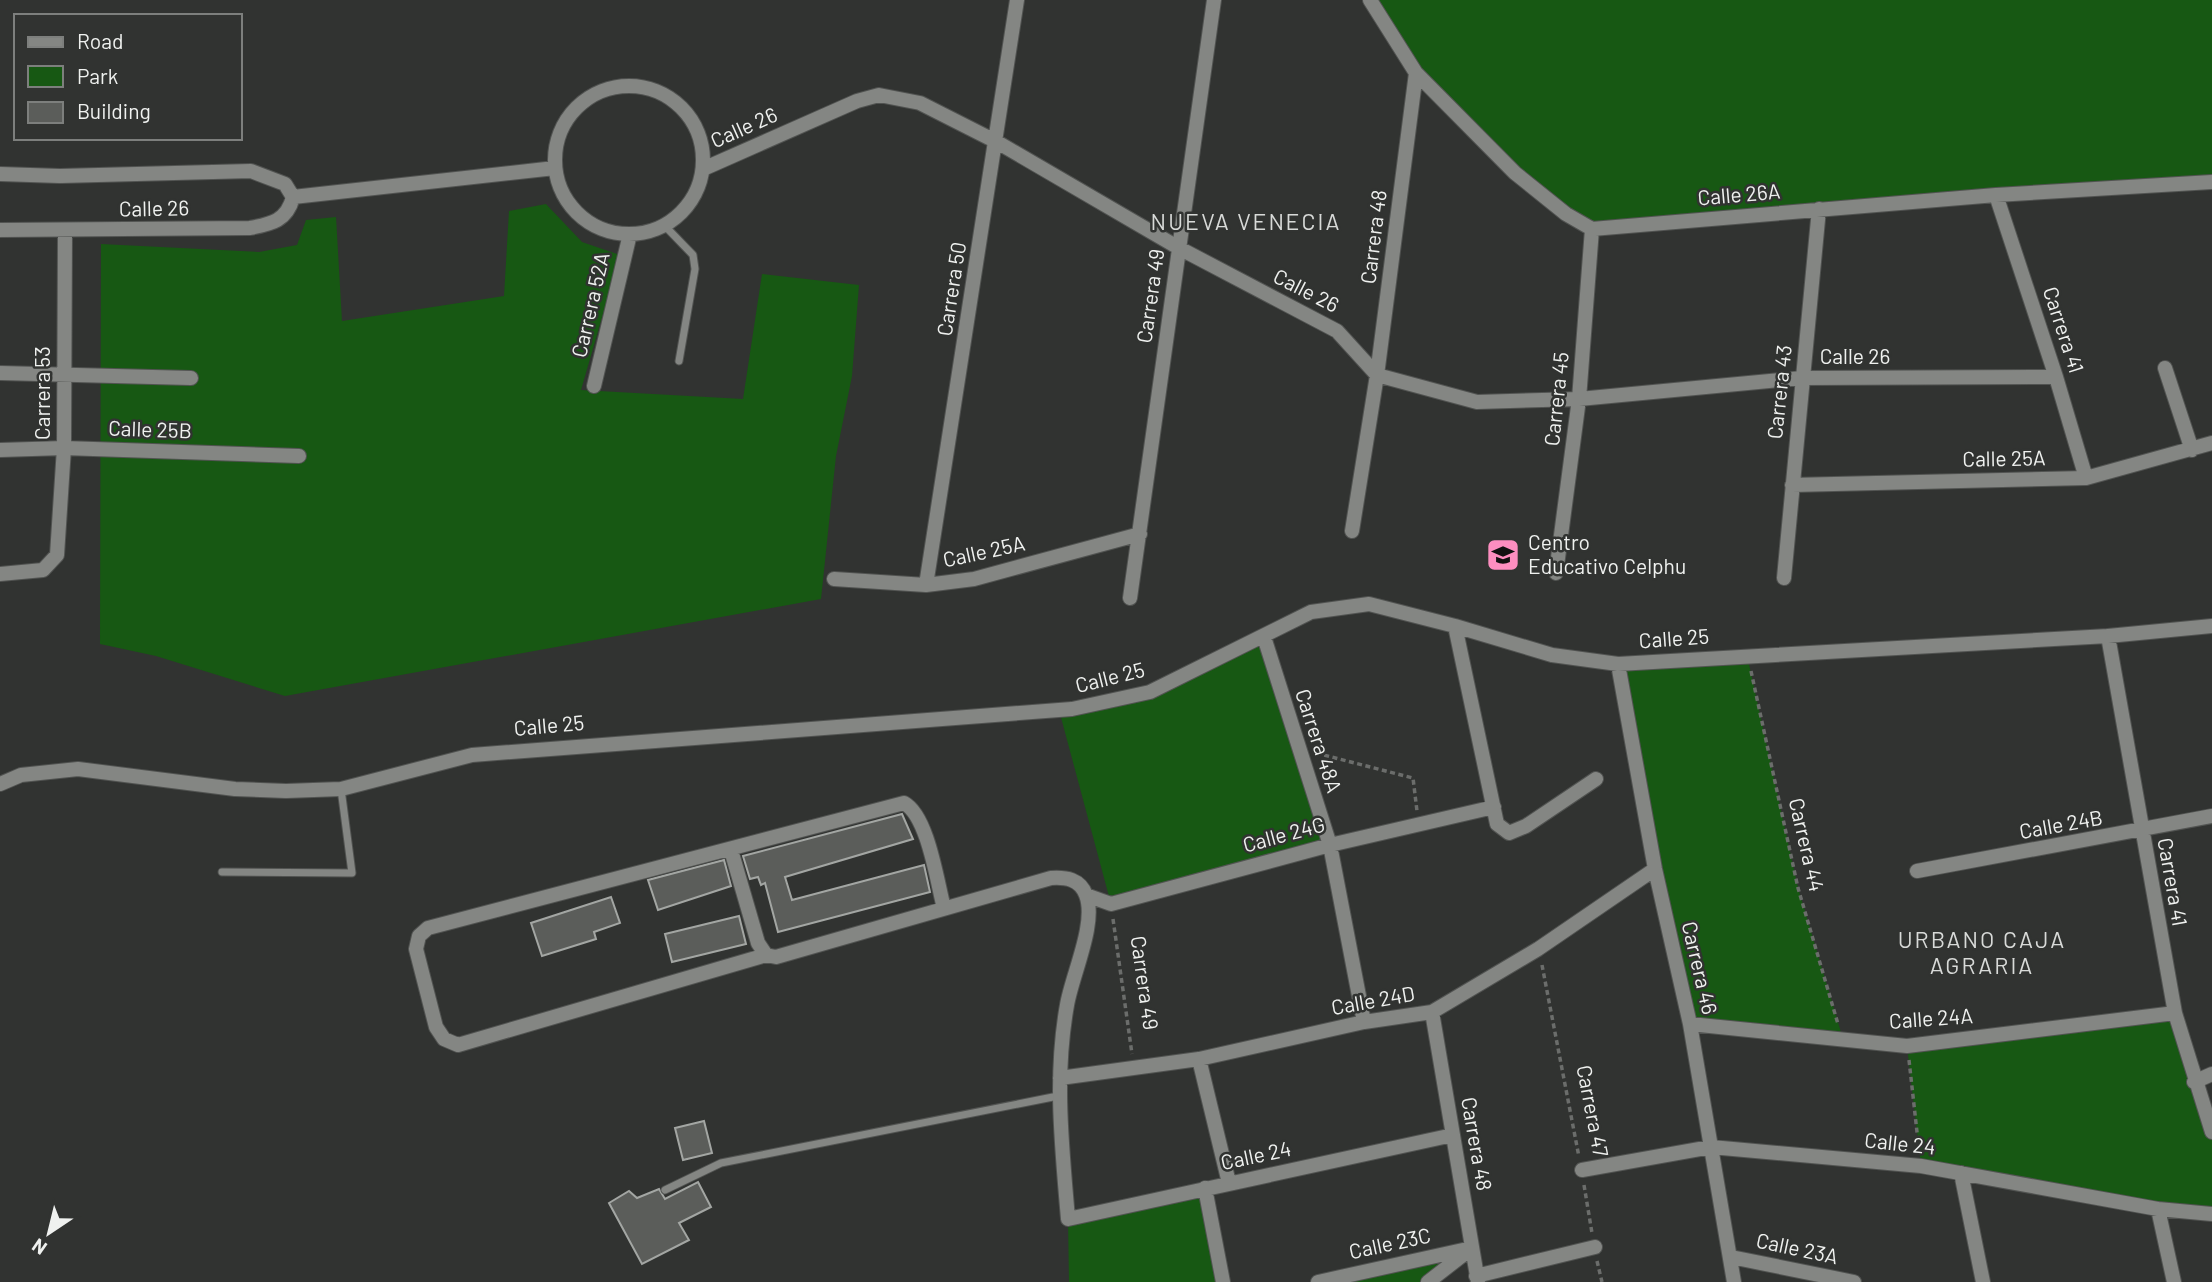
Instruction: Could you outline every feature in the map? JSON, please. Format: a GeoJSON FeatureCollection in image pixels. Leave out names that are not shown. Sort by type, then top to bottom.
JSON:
{"type":"FeatureCollection","features":[{"type":"Feature","properties":{"kind":"street","name":"Carrera 50"},"geometry":{"type":"LineString","coordinates":[[926,585],[1017,0]]}},
{"type":"Feature","properties":{"kind":"street","name":"Carrera 49"},"geometry":{"type":"LineString","coordinates":[[1130,597],[1214,0]]}},
{"type":"Feature","properties":{"kind":"street"},"geometry":{"type":"LineString","coordinates":[[1370,0],[1416,73],[1515,173],[1566,214],[1592,229]]}},
{"type":"Feature","properties":{"kind":"street","name":"Carrera 48"},"geometry":{"type":"LineString","coordinates":[[1352,531],[1377,375],[1416,73]]}},
{"type":"Feature","properties":{"kind":"street"},"geometry":{"type":"LineString","coordinates":[[638,86],[669,98],[692,121],[701,145],[703,169],[691,202],[664,225],[630,234],[595,225],[580,215],[560,185],[555,167],[559,135],[577,107],[605,90],[638,86]]}},
{"type":"Feature","properties":{"kind":"street","name":"Calle 26"},"geometry":{"type":"LineString","coordinates":[[703,169],[856,101],[878,95],[920,103],[997,142],[1179,248],[1338,331],[1377,375],[1477,402],[1579,400],[1802,379],[2056,377]]}},
{"type":"Feature","properties":{"kind":"street"},"geometry":{"type":"LineString","coordinates":[[293,197],[555,167]]}},
{"type":"Feature","properties":{"kind":"street","name":"Calle 26"},"geometry":{"type":"LineString","coordinates":[[0,174],[60,176],[251,171],[285,184],[293,197],[290,208],[282,219],[250,228],[0,230]]}},
{"type":"Feature","properties":{"kind":"street","name":"Calle 26A"},"geometry":{"type":"LineString","coordinates":[[1592,229],[1996,195],[2212,182]]}},
{"type":"Feature","properties":{"kind":"street","name":"Carrera 41"},"geometry":{"type":"LineString","coordinates":[[1996,195],[2086,478]]}},
{"type":"Feature","properties":{"kind":"street","name":"Carrera 43"},"geometry":{"type":"LineString","coordinates":[[1784,578],[1819,209]]}},
{"type":"Feature","properties":{"kind":"street","name":"Carrera 45"},"geometry":{"type":"LineString","coordinates":[[1556,573],[1579,400],[1592,229]]}},
{"type":"Feature","properties":{"kind":"street","name":"Carrera 53"},"geometry":{"type":"LineString","coordinates":[[0,574],[43,570],[57,555],[64,448],[65,231]]}},
{"type":"Feature","properties":{"kind":"street","name":"Carrera 52A"},"geometry":{"type":"LineString","coordinates":[[594,386],[630,234]]}},
{"type":"Feature","properties":{"kind":"street"},"geometry":{"type":"LineString","coordinates":[[2165,368],[2192,450]]}},
{"type":"Feature","properties":{"kind":"street"},"geometry":{"type":"LineString","coordinates":[[0,373],[191,378]]}},
{"type":"Feature","properties":{"kind":"street","name":"Calle 25A"},"geometry":{"type":"LineString","coordinates":[[1792,485],[2086,478],[2212,443]]}},
{"type":"Feature","properties":{"kind":"street","name":"Calle 25B"},"geometry":{"type":"LineString","coordinates":[[0,450],[64,448],[299,456]]}},
{"type":"Feature","properties":{"kind":"street","name":"Calle 25A"},"geometry":{"type":"LineString","coordinates":[[834,579],[926,585],[974,579],[1140,534]]}},
{"type":"Feature","properties":{"kind":"street","name":"Calle 25"},"geometry":{"type":"LineString","coordinates":[[0,784],[21,775],[78,769],[235,789],[286,792],[341,789],[472,755],[1072,709],[1150,692],[1311,612],[1369,604],[1552,655],[1618,664],[2108,636],[2212,626]]}},
{"type":"Feature","properties":{"kind":"street"},"geometry":{"type":"LineString","coordinates":[[1455,626],[1501,830],[1508,833],[1526,826],[1596,779]]}},
{"type":"Feature","properties":{"kind":"street","name":"Carrera 41"},"geometry":{"type":"LineString","coordinates":[[2108,636],[2175,1013],[2194,1082],[2212,1132]]}},
{"type":"Feature","properties":{"kind":"street","name":"Carrera 48A"},"geometry":{"type":"LineString","coordinates":[[1264,637],[1297,748],[1330,845],[1364,1022]]}},
{"type":"Feature","properties":{"kind":"street","name":"Carrera 46"},"geometry":{"type":"LineString","coordinates":[[1618,664],[1655,869],[1690,1024],[1734,1282]]}},
{"type":"Feature","properties":{"kind":"street"},"geometry":{"type":"LineString","coordinates":[[944,908],[922,825],[912,807],[904,803],[428,928],[419,936],[416,949],[436,1027],[444,1039],[458,1045],[766,955],[776,957],[1051,877],[1071,878],[1086,895],[1111,904]]}},
{"type":"Feature","properties":{"kind":"street","name":"Calle 24G"},"geometry":{"type":"LineString","coordinates":[[1111,904],[1330,845],[1494,807]]}},
{"type":"Feature","properties":{"kind":"street","name":"Calle 24B"},"geometry":{"type":"LineString","coordinates":[[1917,871],[2142,832],[2212,816]]}},
{"type":"Feature","properties":{"kind":"street"},"geometry":{"type":"LineString","coordinates":[[731,850],[750,922],[766,955]]}},
{"type":"Feature","properties":{"kind":"street","name":"Calle 24D"},"geometry":{"type":"LineString","coordinates":[[1060,1079],[1199,1059],[1364,1022],[1432,1012],[1538,949],[1655,869]]}},
{"type":"Feature","properties":{"kind":"street"},"geometry":{"type":"LineString","coordinates":[[1058,1096],[1061,1037],[1089,913],[1086,895]]}},
{"type":"Feature","properties":{"kind":"street","name":"Carrera 48"},"geometry":{"type":"LineString","coordinates":[[1432,1012],[1477,1279]]}},
{"type":"Feature","properties":{"kind":"street","name":"Calle 24A"},"geometry":{"type":"LineString","coordinates":[[1690,1024],[1907,1046],[2175,1013]]}},
{"type":"Feature","properties":{"kind":"street"},"geometry":{"type":"LineString","coordinates":[[1199,1059],[1229,1183]]}},
{"type":"Feature","properties":{"kind":"street"},"geometry":{"type":"LineString","coordinates":[[2194,1082],[2212,1073]]}},
{"type":"Feature","properties":{"kind":"street","name":"Calle 24"},"geometry":{"type":"LineString","coordinates":[[1058,1096],[1068,1219],[1453,1135]]}},
{"type":"Feature","properties":{"kind":"street","name":"Calle 24"},"geometry":{"type":"LineString","coordinates":[[1582,1170],[1711,1147],[1921,1166],[2158,1209],[2212,1214]]}},
{"type":"Feature","properties":{"kind":"street"},"geometry":{"type":"LineString","coordinates":[[1961,1173],[1983,1282]]}},
{"type":"Feature","properties":{"kind":"street"},"geometry":{"type":"LineString","coordinates":[[1205,1188],[1223,1282]]}},
{"type":"Feature","properties":{"kind":"street"},"geometry":{"type":"LineString","coordinates":[[2158,1209],[2174,1282]]}},
{"type":"Feature","properties":{"kind":"street"},"geometry":{"type":"LineString","coordinates":[[1477,1279],[1595,1247]]}},
{"type":"Feature","properties":{"kind":"street"},"geometry":{"type":"LineString","coordinates":[[1427,1282],[1472,1248]]}},
{"type":"Feature","properties":{"kind":"street","name":"Calle 23C"},"geometry":{"type":"LineString","coordinates":[[1318,1282],[1472,1248]]}},
{"type":"Feature","properties":{"kind":"street","name":"Calle 23A"},"geometry":{"type":"LineString","coordinates":[[1731,1257],[1854,1282]]}},
{"type":"Feature","properties":{"kind":"lane"},"geometry":{"type":"LineString","coordinates":[[664,225],[694,255],[695,269],[679,361]]}},
{"type":"Feature","properties":{"kind":"lane"},"geometry":{"type":"LineString","coordinates":[[222,872],[352,873],[341,789]]}},
{"type":"Feature","properties":{"kind":"lane"},"geometry":{"type":"LineString","coordinates":[[665,1189],[721,1163],[1058,1096]]}},
{"type":"Feature","properties":{"kind":"path","name":"Carrera 44"},"geometry":{"type":"LineString","coordinates":[[1747,655],[1798,888],[1843,1039]]}},
{"type":"Feature","properties":{"kind":"path"},"geometry":{"type":"LineString","coordinates":[[1297,748],[1413,778],[1419,823]]}},
{"type":"Feature","properties":{"kind":"path","name":"Carrera 49"},"geometry":{"type":"LineString","coordinates":[[1111,904],[1135,1069]]}},
{"type":"Feature","properties":{"kind":"path","name":"Carrera 47"},"geometry":{"type":"LineString","coordinates":[[1538,949],[1602,1282]]}},
{"type":"Feature","properties":{"kind":"path"},"geometry":{"type":"LineString","coordinates":[[1907,1046],[1921,1166]]}},
{"type":"Feature","properties":{"kind":"green space"},"geometry":{"type":"Polygon","coordinates":[[[1370,0],[2212,0],[2212,182],[1592,229],[1515,173],[1416,73],[1370,0]]]}},
{"type":"Feature","properties":{"kind":"green space"},"geometry":{"type":"Polygon","coordinates":[[[546,204],[582,242],[620,255],[581,390],[743,399],[762,274],[859,285],[852,376],[836,456],[821,599],[285,696],[156,656],[100,644],[101,244],[259,252],[297,245],[306,220],[336,217],[342,321],[504,296],[509,211],[546,204]]]}},
{"type":"Feature","properties":{"kind":"green space"},"geometry":{"type":"Polygon","coordinates":[[[1264,637],[1330,845],[1111,904],[1059,710],[1150,692],[1264,637]]]}},
{"type":"Feature","properties":{"kind":"green space"},"geometry":{"type":"Polygon","coordinates":[[[1747,655],[1798,888],[1843,1039],[1690,1024],[1618,664],[1747,655]]]}},
{"type":"Feature","properties":{"kind":"green space"},"geometry":{"type":"Polygon","coordinates":[[[2175,1013],[2212,1122],[2212,1212],[1921,1166],[1907,1046],[2175,1013]]]}},
{"type":"Feature","properties":{"kind":"green space"},"geometry":{"type":"Polygon","coordinates":[[[1205,1188],[1223,1282],[1069,1282],[1068,1219],[1205,1188]]]}},
{"type":"Feature","properties":{"kind":"green space"},"geometry":{"type":"Polygon","coordinates":[[[1472,1248],[1427,1282],[1318,1282],[1472,1248]]]}},
{"type":"Feature","properties":{"kind":"building"},"geometry":{"type":"Polygon","coordinates":[[[902,814],[913,839],[785,877],[792,900],[924,865],[930,892],[778,932],[765,883],[761,885],[758,877],[750,879],[743,856],[902,814]]]}},
{"type":"Feature","properties":{"kind":"building"},"geometry":{"type":"Polygon","coordinates":[[[724,860],[731,886],[658,910],[648,880],[724,860]]]}},
{"type":"Feature","properties":{"kind":"building"},"geometry":{"type":"Polygon","coordinates":[[[611,897],[620,923],[594,932],[596,939],[542,956],[531,923],[611,897]]]}},
{"type":"Feature","properties":{"kind":"building"},"geometry":{"type":"Polygon","coordinates":[[[739,916],[746,944],[672,962],[665,934],[739,916]]]}},
{"type":"Feature","properties":{"kind":"building"},"geometry":{"type":"Polygon","coordinates":[[[704,1121],[712,1153],[683,1160],[675,1128],[704,1121]]]}},
{"type":"Feature","properties":{"kind":"building"},"geometry":{"type":"Polygon","coordinates":[[[698,1182],[711,1207],[679,1223],[689,1240],[642,1264],[609,1203],[629,1191],[637,1198],[659,1189],[665,1199],[698,1182]]]}},
{"type":"Feature","properties":{"kind":"place","name":"Centro Educativo Celphu"},"geometry":{"type":"Point","coordinates":[1503,555]}},
{"type":"Feature","properties":{"kind":"district","name":"NUEVA VENECIA"},"geometry":{"type":"Point","coordinates":[1246,222]}},
{"type":"Feature","properties":{"kind":"district","name":"URBANO CAJA AGRARIA"},"geometry":{"type":"Point","coordinates":[1982,953]}}]}
